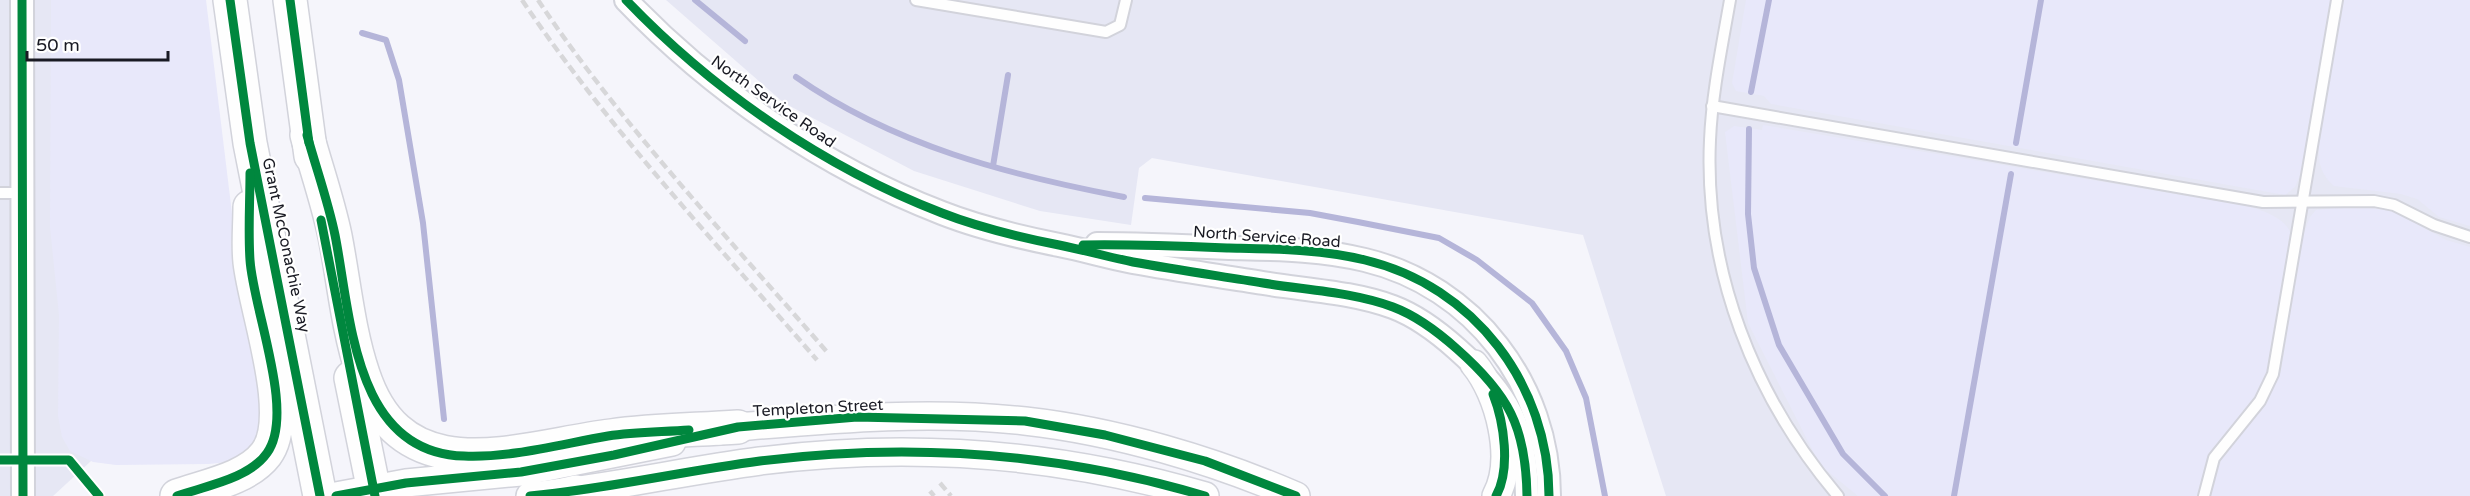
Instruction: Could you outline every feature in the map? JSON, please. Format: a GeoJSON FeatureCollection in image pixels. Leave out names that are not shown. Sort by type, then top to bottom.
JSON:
{"type":"FeatureCollection","features":[{"type":"Feature","properties":{"kind":"main road","name":"Grant McConachie Way"},"geometry":{"type":"LineString","coordinates":[[230,0],[250,143],[320,496]]}},
{"type":"Feature","properties":{"kind":"main road"},"geometry":{"type":"LineString","coordinates":[[290,0],[307,135],[333,288],[374,492]]}},
{"type":"Feature","properties":{"kind":"main road"},"geometry":{"type":"LineString","coordinates":[[307,135],[334,234],[363,375],[379,408],[419,445],[444,454],[476,456],[611,436],[738,427]]}},
{"type":"Feature","properties":{"kind":"main road"},"geometry":{"type":"LineString","coordinates":[[177,496],[253,466],[267,453],[278,429],[277,404],[250,262],[250,143]]}},
{"type":"Feature","properties":{"kind":"street"},"geometry":{"type":"LineString","coordinates":[[22,0],[23,496]]}},
{"type":"Feature","properties":{"kind":"street","name":"North Service Road"},"geometry":{"type":"LineString","coordinates":[[626,0],[667,40],[732,93],[835,161],[942,213],[1000,233],[1132,261],[1374,301],[1393,307],[1431,327],[1493,383],[1515,422],[1526,474],[1527,496]]}},
{"type":"Feature","properties":{"kind":"street","name":"North Service Road"},"geometry":{"type":"LineString","coordinates":[[1059,245],[1135,244],[1315,252],[1388,266],[1429,285],[1479,324],[1518,374],[1540,425],[1547,460],[1549,496]]}},
{"type":"Feature","properties":{"kind":"street"},"geometry":{"type":"LineString","coordinates":[[1474,364],[1490,386],[1500,417],[1503,469],[1496,496]]}},
{"type":"Feature","properties":{"kind":"street","name":"Templeton Street"},"geometry":{"type":"LineString","coordinates":[[336,496],[521,472],[614,455],[738,427],[857,417],[1025,421],[1105,435],[1205,461],[1296,496]]}},
{"type":"Feature","properties":{"kind":"street"},"geometry":{"type":"LineString","coordinates":[[530,496],[567,494],[758,461],[882,451],[996,454],[1047,461],[1122,474],[1205,496]]}},
{"type":"Feature","properties":{"kind":"lane"},"geometry":{"type":"LineString","coordinates":[[916,0],[1106,32],[1120,25],[1126,0]]}},
{"type":"Feature","properties":{"kind":"lane"},"geometry":{"type":"LineString","coordinates":[[1730,0],[1712,106],[1710,175],[1718,255],[1740,330],[1765,391],[1802,451],[1838,496]]}},
{"type":"Feature","properties":{"kind":"lane"},"geometry":{"type":"LineString","coordinates":[[2204,496],[2214,458],[2260,401],[2273,374],[2337,0]]}},
{"type":"Feature","properties":{"kind":"lane"},"geometry":{"type":"LineString","coordinates":[[1712,106],[2263,202],[2303,203],[2349,200],[2394,205],[2434,225],[2470,237]]}},
{"type":"Feature","properties":{"kind":"lane"},"geometry":{"type":"LineString","coordinates":[[0,193],[23,193]]}},
{"type":"Feature","properties":{"kind":"shaded area"},"geometry":{"type":"Polygon","coordinates":[[[0,0],[91,0],[91,461],[53,496],[0,496],[0,0]]]}},
{"type":"Feature","properties":{"kind":"shaded area"},"geometry":{"type":"Polygon","coordinates":[[[51,0],[206,0],[236,246],[266,412],[263,434],[237,461],[209,464],[116,465],[93,462],[70,451],[62,437],[58,416],[59,315],[50,227],[51,0]]]}},
{"type":"Feature","properties":{"kind":"shaded area"},"geometry":{"type":"Polygon","coordinates":[[[666,0],[2470,0],[2470,496],[1666,496],[1583,235],[1152,158],[1139,168],[1131,225],[1040,211],[914,171],[784,103],[666,0]]]}},
{"type":"Feature","properties":{"kind":"shaded area"},"geometry":{"type":"Polygon","coordinates":[[[1746,0],[2333,0],[2304,166],[2295,187],[2285,195],[1771,104],[1764,96],[1736,91],[1732,83],[1746,0]]]}},
{"type":"Feature","properties":{"kind":"shaded area"},"geometry":{"type":"Polygon","coordinates":[[[2343,0],[2470,0],[2470,226],[2439,217],[2417,199],[2401,194],[2334,186],[2324,175],[2319,154],[2322,112],[2343,0]]]}},
{"type":"Feature","properties":{"kind":"shaded area"},"geometry":{"type":"Polygon","coordinates":[[[1763,125],[2247,206],[2272,215],[2283,222],[2290,232],[2269,367],[2261,388],[2212,449],[2204,469],[2199,496],[1858,496],[1820,465],[1748,323],[1725,132],[1734,126],[1762,130],[1763,125]]]}},
{"type":"Feature","properties":{"kind":"shaded area"},"geometry":{"type":"Polygon","coordinates":[[[2353,206],[2393,211],[2446,240],[2470,247],[2470,496],[2211,496],[2222,457],[2264,406],[2281,371],[2301,241],[2310,217],[2316,210],[2353,206]]]}},
{"type":"Feature","properties":{"kind":"waterway"},"geometry":{"type":"LineString","coordinates":[[695,0],[745,41]]}},
{"type":"Feature","properties":{"kind":"waterway"},"geometry":{"type":"LineString","coordinates":[[1751,92],[1769,0]]}},
{"type":"Feature","properties":{"kind":"waterway"},"geometry":{"type":"LineString","coordinates":[[2016,143],[2041,0]]}},
{"type":"Feature","properties":{"kind":"waterway"},"geometry":{"type":"LineString","coordinates":[[362,33],[386,40],[399,80],[423,223],[444,419]]}},
{"type":"Feature","properties":{"kind":"waterway"},"geometry":{"type":"LineString","coordinates":[[993,166],[1008,75]]}},
{"type":"Feature","properties":{"kind":"waterway"},"geometry":{"type":"LineString","coordinates":[[796,77],[833,101],[912,139],[1037,179],[1124,197]]}},
{"type":"Feature","properties":{"kind":"waterway"},"geometry":{"type":"LineString","coordinates":[[1749,129],[1748,214],[1754,268],[1779,345],[1843,454],[1885,496]]}},
{"type":"Feature","properties":{"kind":"waterway"},"geometry":{"type":"LineString","coordinates":[[1954,496],[2011,174]]}},
{"type":"Feature","properties":{"kind":"waterway"},"geometry":{"type":"LineString","coordinates":[[1145,198],[1310,213],[1439,238],[1477,260],[1532,303],[1566,351],[1586,398],[1605,496]]}},
{"type":"Feature","properties":{"kind":"railway"},"geometry":{"type":"LineString","coordinates":[[522,0],[627,140],[817,360]]}},
{"type":"Feature","properties":{"kind":"railway"},"geometry":{"type":"LineString","coordinates":[[538,0],[570,47],[640,136],[827,352]]}},
{"type":"Feature","properties":{"kind":"railway"},"geometry":{"type":"LineString","coordinates":[[940,483],[951,496]]}},
{"type":"Feature","properties":{"kind":"railway"},"geometry":{"type":"LineString","coordinates":[[930,491],[934,496]]}},
{"type":"Feature","properties":{"kind":"cycle path"},"geometry":{"type":"LineString","coordinates":[[22,0],[23,496]]}},
{"type":"Feature","properties":{"kind":"cycle path"},"geometry":{"type":"LineString","coordinates":[[230,0],[250,143],[320,496]]}},
{"type":"Feature","properties":{"kind":"cycle path"},"geometry":{"type":"LineString","coordinates":[[290,0],[309,143]]}},
{"type":"Feature","properties":{"kind":"cycle path"},"geometry":{"type":"LineString","coordinates":[[626,0],[696,65],[733,96],[773,124],[855,174],[942,213],[1000,232],[1124,260],[1345,295],[1378,302],[1410,315],[1435,331],[1475,365],[1501,397],[1511,413],[1523,450],[1527,496]]}},
{"type":"Feature","properties":{"kind":"cycle path"},"geometry":{"type":"LineString","coordinates":[[307,135],[332,222],[346,303],[364,374],[379,406],[399,431],[427,449],[464,456],[482,456],[518,453],[618,435],[689,430]]}},
{"type":"Feature","properties":{"kind":"cycle path"},"geometry":{"type":"LineString","coordinates":[[177,496],[226,481],[249,469],[267,453],[275,435],[277,413],[275,387],[250,260],[250,173]]}},
{"type":"Feature","properties":{"kind":"cycle path"},"geometry":{"type":"LineString","coordinates":[[321,220],[375,496]]}},
{"type":"Feature","properties":{"kind":"cycle path"},"geometry":{"type":"LineString","coordinates":[[1083,245],[1280,249],[1348,256],[1404,273],[1440,292],[1471,317],[1498,346],[1520,379],[1536,416],[1546,455],[1549,496]]}},
{"type":"Feature","properties":{"kind":"cycle path"},"geometry":{"type":"LineString","coordinates":[[1493,394],[1503,431],[1505,459],[1501,485],[1496,496]]}},
{"type":"Feature","properties":{"kind":"cycle path"},"geometry":{"type":"LineString","coordinates":[[336,496],[406,483],[521,472],[614,455],[738,427],[857,417],[1025,421],[1105,435],[1205,461],[1296,496]]}},
{"type":"Feature","properties":{"kind":"cycle path"},"geometry":{"type":"LineString","coordinates":[[530,496],[588,489],[760,461],[872,452],[928,452],[1040,461],[1150,481],[1205,496]]}},
{"type":"Feature","properties":{"kind":"cycle path"},"geometry":{"type":"LineString","coordinates":[[0,460],[69,460],[99,496]]}}]}
